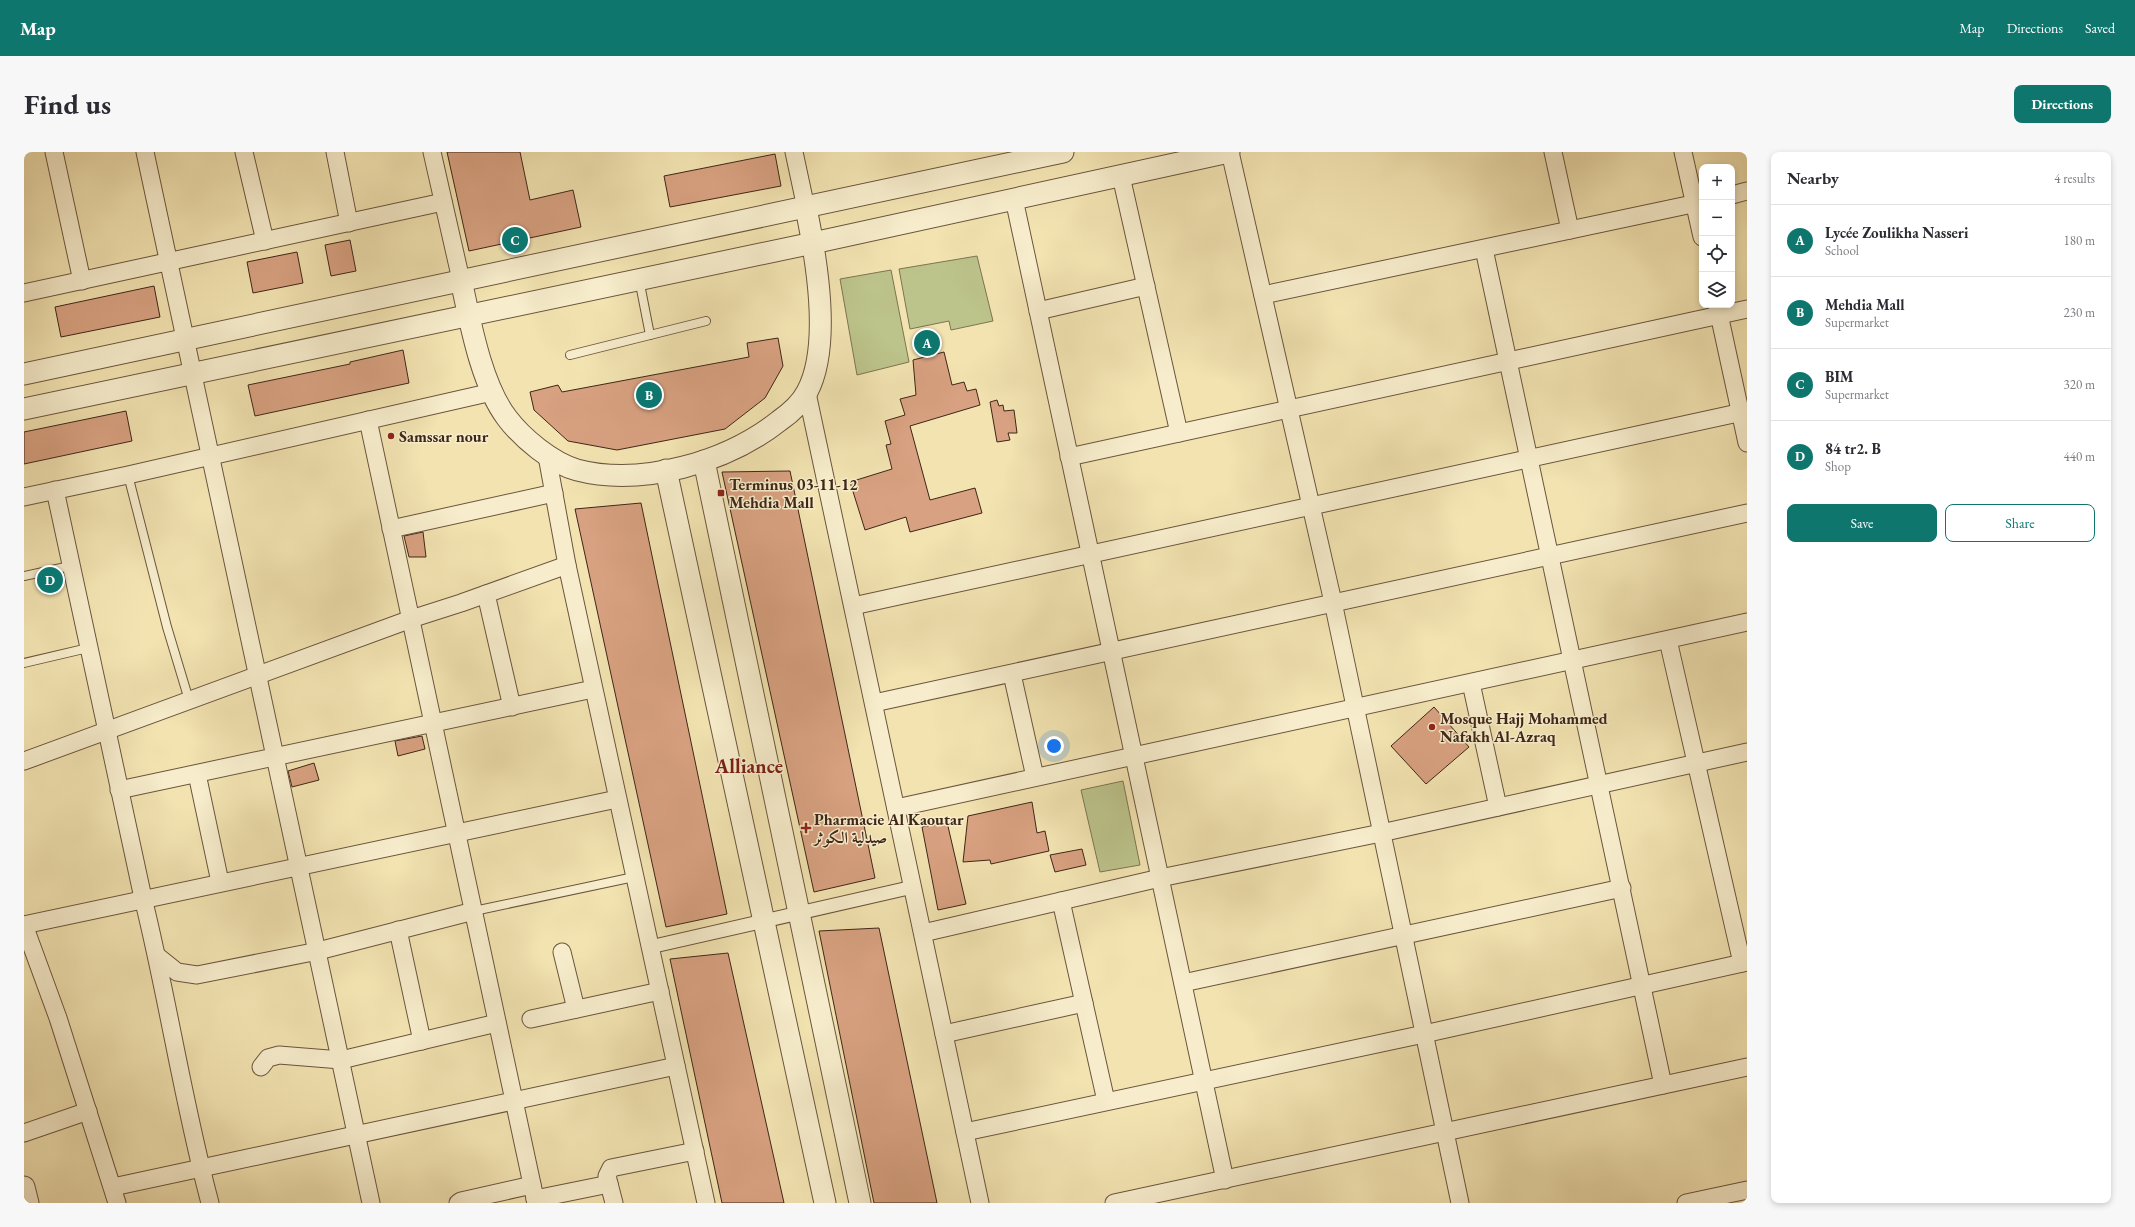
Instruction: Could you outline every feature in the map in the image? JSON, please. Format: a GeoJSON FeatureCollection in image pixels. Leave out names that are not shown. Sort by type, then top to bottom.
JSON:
{"type":"FeatureCollection","features":[{"type":"Feature","properties":{"kind":"street"},"geometry":{"type":"LineString","coordinates":[[54,152],[82,281]]}},
{"type":"Feature","properties":{"kind":"street"},"geometry":{"type":"LineString","coordinates":[[145,152],[300,866],[371,1203]]}},
{"type":"Feature","properties":{"kind":"street"},"geometry":{"type":"LineString","coordinates":[[244,152],[265,241]]}},
{"type":"Feature","properties":{"kind":"street"},"geometry":{"type":"LineString","coordinates":[[335,152],[349,223]]}},
{"type":"Feature","properties":{"kind":"street"},"geometry":{"type":"LineString","coordinates":[[432,152],[478,351],[492,392],[506,418],[547,456],[575,469],[588,472],[640,474],[666,470],[704,461],[729,452],[761,435],[790,413],[807,393],[814,374],[820,335],[819,300],[813,243],[794,152]]}},
{"type":"Feature","properties":{"kind":"street"},"geometry":{"type":"LineString","coordinates":[[24,374],[1063,152]]}},
{"type":"Feature","properties":{"kind":"street"},"geometry":{"type":"LineString","coordinates":[[24,409],[193,375],[469,315],[813,243],[1230,152],[1334,602],[1381,833],[1460,1203]]}},
{"type":"Feature","properties":{"kind":"street"},"geometry":{"type":"LineString","coordinates":[[1553,152],[1570,230]]}},
{"type":"Feature","properties":{"kind":"street"},"geometry":{"type":"LineString","coordinates":[[1683,152],[1698,202],[1702,236]]}},
{"type":"Feature","properties":{"kind":"street"},"geometry":{"type":"LineString","coordinates":[[1121,176],[1179,433]]}},
{"type":"Feature","properties":{"kind":"street"},"geometry":{"type":"LineString","coordinates":[[1735,194],[1747,192]]}},
{"type":"Feature","properties":{"kind":"street"},"geometry":{"type":"LineString","coordinates":[[1014,199],[1225,1180]]}},
{"type":"Feature","properties":{"kind":"street"},"geometry":{"type":"LineString","coordinates":[[24,294],[443,202]]}},
{"type":"Feature","properties":{"kind":"street"},"geometry":{"type":"LineString","coordinates":[[1263,295],[1484,249],[1698,202]]}},
{"type":"Feature","properties":{"kind":"street"},"geometry":{"type":"LineString","coordinates":[[1484,249],[1600,785],[1663,1085]]}},
{"type":"Feature","properties":{"kind":"street"},"geometry":{"type":"LineString","coordinates":[[1038,311],[1146,286]]}},
{"type":"Feature","properties":{"kind":"street"},"geometry":{"type":"LineString","coordinates":[[1069,456],[1508,362],[1718,310],[1747,309]]}},
{"type":"Feature","properties":{"kind":"street"},"geometry":{"type":"LineString","coordinates":[[1718,310],[1744,412],[1747,443]]}},
{"type":"Feature","properties":{"kind":"street"},"geometry":{"type":"LineString","coordinates":[[24,496],[128,475],[210,455],[492,392]]}},
{"type":"Feature","properties":{"kind":"street"},"geometry":{"type":"LineString","coordinates":[[807,393],[980,1203]]}},
{"type":"Feature","properties":{"kind":"street"},"geometry":{"type":"LineString","coordinates":[[853,606],[1744,412]]}},
{"type":"Feature","properties":{"kind":"street"},"geometry":{"type":"LineString","coordinates":[[368,420],[534,1196]]}},
{"type":"Feature","properties":{"kind":"street"},"geometry":{"type":"LineString","coordinates":[[547,456],[567,565],[706,1203]]}},
{"type":"Feature","properties":{"kind":"street"},"geometry":{"type":"LineString","coordinates":[[704,461],[860,1203]]}},
{"type":"Feature","properties":{"kind":"street"},"geometry":{"type":"LineString","coordinates":[[666,470],[825,1203]]}},
{"type":"Feature","properties":{"kind":"street"},"geometry":{"type":"LineString","coordinates":[[54,490],[210,1203]]}},
{"type":"Feature","properties":{"kind":"street"},"geometry":{"type":"LineString","coordinates":[[391,529],[554,492]]}},
{"type":"Feature","properties":{"kind":"street"},"geometry":{"type":"LineString","coordinates":[[874,703],[1012,674],[1334,602],[1551,557],[1747,513]]}},
{"type":"Feature","properties":{"kind":"street"},"geometry":{"type":"LineString","coordinates":[[24,761],[411,619],[567,565]]}},
{"type":"Feature","properties":{"kind":"street"},"geometry":{"type":"LineString","coordinates":[[486,594],[512,707]]}},
{"type":"Feature","properties":{"kind":"street"},"geometry":{"type":"LineString","coordinates":[[896,808],[1747,622]]}},
{"type":"Feature","properties":{"kind":"street"},"geometry":{"type":"LineString","coordinates":[[965,1132],[1106,1100],[1424,1034],[1744,963],[1668,640]]}},
{"type":"Feature","properties":{"kind":"street"},"geometry":{"type":"LineString","coordinates":[[1012,674],[1035,777]]}},
{"type":"Feature","properties":{"kind":"street"},"geometry":{"type":"LineString","coordinates":[[1471,683],[1498,807]]}},
{"type":"Feature","properties":{"kind":"street"},"geometry":{"type":"LineString","coordinates":[[119,790],[276,758],[594,689]]}},
{"type":"Feature","properties":{"kind":"street"},"geometry":{"type":"LineString","coordinates":[[923,933],[1160,878],[1381,833],[1747,752]]}},
{"type":"Feature","properties":{"kind":"street"},"geometry":{"type":"LineString","coordinates":[[197,774],[220,882]]}},
{"type":"Feature","properties":{"kind":"street"},"geometry":{"type":"LineString","coordinates":[[617,799],[143,898],[24,925],[58,1018],[115,1195],[201,1167],[676,1066]]}},
{"type":"Feature","properties":{"kind":"street"},"geometry":{"type":"LineString","coordinates":[[650,947],[913,887]]}},
{"type":"Feature","properties":{"kind":"street"},"geometry":{"type":"LineString","coordinates":[[1183,983],[1622,888]]}},
{"type":"Feature","properties":{"kind":"street"},"geometry":{"type":"LineString","coordinates":[[1061,901],[1106,1100]]}},
{"type":"Feature","properties":{"kind":"street"},"geometry":{"type":"LineString","coordinates":[[157,956],[177,972],[197,975],[318,950],[474,911]]}},
{"type":"Feature","properties":{"kind":"street"},"geometry":{"type":"LineString","coordinates":[[398,930],[422,1041]]}},
{"type":"Feature","properties":{"kind":"street"},"geometry":{"type":"LineString","coordinates":[[562,952],[576,1009]]}},
{"type":"Feature","properties":{"kind":"street"},"geometry":{"type":"LineString","coordinates":[[531,1019],[660,992]]}},
{"type":"Feature","properties":{"kind":"street"},"geometry":{"type":"LineString","coordinates":[[944,1034],[1084,1003]]}},
{"type":"Feature","properties":{"kind":"street"},"geometry":{"type":"LineString","coordinates":[[261,1067],[268,1058],[278,1055],[341,1060],[497,1023]]}},
{"type":"Feature","properties":{"kind":"street"},"geometry":{"type":"LineString","coordinates":[[1114,1203],[1747,1067]]}},
{"type":"Feature","properties":{"kind":"street"},"geometry":{"type":"LineString","coordinates":[[24,1133],[88,1111]]}},
{"type":"Feature","properties":{"kind":"street"},"geometry":{"type":"LineString","coordinates":[[614,1203],[607,1176],[611,1168],[695,1151]]}},
{"type":"Feature","properties":{"kind":"street"},"geometry":{"type":"LineString","coordinates":[[458,1203],[461,1201],[534,1196],[609,1184]]}},
{"type":"Feature","properties":{"kind":"street"},"geometry":{"type":"LineString","coordinates":[[24,1187],[28,1203]]}},
{"type":"Feature","properties":{"kind":"street"},"geometry":{"type":"LineString","coordinates":[[1686,1203],[1747,1190]]}},
{"type":"Feature","properties":{"kind":"lane"},"geometry":{"type":"LineString","coordinates":[[639,279],[650,335]]}},
{"type":"Feature","properties":{"kind":"lane"},"geometry":{"type":"LineString","coordinates":[[570,355],[706,321]]}},
{"type":"Feature","properties":{"kind":"lane"},"geometry":{"type":"LineString","coordinates":[[128,475],[167,627],[189,700]]}},
{"type":"Feature","properties":{"kind":"lane"},"geometry":{"type":"LineString","coordinates":[[24,576],[70,566]]}},
{"type":"Feature","properties":{"kind":"lane"},"geometry":{"type":"LineString","coordinates":[[24,663],[88,648]]}},
{"type":"Feature","properties":{"kind":"lane"},"geometry":{"type":"LineString","coordinates":[[474,911],[634,877]]}},
{"type":"Feature","properties":{"kind":"green space"},"geometry":{"type":"Polygon","coordinates":[[[977,256],[993,321],[951,330],[949,321],[910,329],[899,269],[977,256]]]}},
{"type":"Feature","properties":{"kind":"green space"},"geometry":{"type":"Polygon","coordinates":[[[891,270],[909,362],[857,375],[840,279],[891,270]]]}},
{"type":"Feature","properties":{"kind":"green space"},"geometry":{"type":"Polygon","coordinates":[[[1123,781],[1140,865],[1100,872],[1081,790],[1123,781]]]}},
{"type":"Feature","properties":{"kind":"building"},"geometry":{"type":"Polygon","coordinates":[[[447,152],[520,152],[530,200],[573,190],[581,227],[469,251],[447,152]]]}},
{"type":"Feature","properties":{"kind":"building"},"geometry":{"type":"Polygon","coordinates":[[[775,154],[781,186],[670,207],[664,176],[775,154]]]}},
{"type":"Feature","properties":{"kind":"building"},"geometry":{"type":"Polygon","coordinates":[[[350,240],[356,271],[331,276],[325,245],[350,240]]]}},
{"type":"Feature","properties":{"kind":"building"},"geometry":{"type":"Polygon","coordinates":[[[297,252],[303,283],[253,293],[247,262],[297,252]]]}},
{"type":"Feature","properties":{"kind":"building"},"geometry":{"type":"Polygon","coordinates":[[[154,286],[160,317],[61,337],[55,307],[154,286]]]}},
{"type":"Feature","properties":{"kind":"building"},"geometry":{"type":"Polygon","coordinates":[[[778,338],[783,366],[765,398],[725,429],[617,450],[568,441],[534,410],[530,392],[558,385],[562,392],[749,357],[747,343],[778,338]]]}},
{"type":"Feature","properties":{"kind":"building"},"geometry":{"type":"Polygon","coordinates":[[[403,350],[409,383],[255,416],[248,385],[350,364],[350,362],[403,350]]]}},
{"type":"Feature","properties":{"kind":"building"},"geometry":{"type":"Polygon","coordinates":[[[944,352],[952,385],[964,382],[967,391],[976,389],[980,405],[910,426],[930,500],[975,488],[982,513],[910,532],[906,517],[865,530],[850,482],[892,469],[886,445],[891,444],[885,421],[905,415],[900,399],[916,395],[913,360],[944,352]]]}},
{"type":"Feature","properties":{"kind":"building"},"geometry":{"type":"Polygon","coordinates":[[[997,400],[999,406],[1003,405],[1004,411],[1014,410],[1017,433],[1008,433],[1010,440],[997,442],[990,402],[997,400]]]}},
{"type":"Feature","properties":{"kind":"building"},"geometry":{"type":"Polygon","coordinates":[[[126,411],[132,441],[24,464],[24,432],[126,411]]]}},
{"type":"Feature","properties":{"kind":"building"},"geometry":{"type":"Polygon","coordinates":[[[790,471],[875,878],[814,892],[722,472],[790,471]]]}},
{"type":"Feature","properties":{"kind":"building"},"geometry":{"type":"Polygon","coordinates":[[[641,503],[727,914],[666,927],[575,509],[641,503]]]}},
{"type":"Feature","properties":{"kind":"building"},"geometry":{"type":"Polygon","coordinates":[[[423,532],[426,557],[409,557],[404,536],[423,532]]]}},
{"type":"Feature","properties":{"kind":"building","name":"Mosque Hajj Mohammed Nafakh Al-Azraq"},"geometry":{"type":"Polygon","coordinates":[[[1434,707],[1469,747],[1426,784],[1391,746],[1434,707]]]}},
{"type":"Feature","properties":{"kind":"building"},"geometry":{"type":"Polygon","coordinates":[[[422,736],[425,749],[398,756],[395,741],[422,736]]]}},
{"type":"Feature","properties":{"kind":"building"},"geometry":{"type":"Polygon","coordinates":[[[314,763],[319,780],[292,787],[288,771],[314,763]]]}},
{"type":"Feature","properties":{"kind":"building"},"geometry":{"type":"Polygon","coordinates":[[[1032,802],[1037,833],[1045,831],[1049,851],[991,864],[990,860],[963,862],[968,816],[1032,802]]]}},
{"type":"Feature","properties":{"kind":"building"},"geometry":{"type":"Polygon","coordinates":[[[947,822],[966,904],[938,910],[922,827],[947,822]]]}},
{"type":"Feature","properties":{"kind":"building"},"geometry":{"type":"Polygon","coordinates":[[[1082,849],[1086,865],[1055,872],[1050,855],[1082,849]]]}},
{"type":"Feature","properties":{"kind":"building"},"geometry":{"type":"Polygon","coordinates":[[[879,928],[937,1203],[874,1203],[819,931],[879,928]]]}},
{"type":"Feature","properties":{"kind":"building"},"geometry":{"type":"Polygon","coordinates":[[[728,953],[784,1203],[722,1203],[670,959],[728,953]]]}},
{"type":"Feature","properties":{"kind":"place","name":"BIM"},"geometry":{"type":"Point","coordinates":[515,240]}},
{"type":"Feature","properties":{"kind":"place","name":"Lycée Zoulikha Nasseri"},"geometry":{"type":"Point","coordinates":[927,343]}},
{"type":"Feature","properties":{"kind":"place","name":"Mehdia Mall"},"geometry":{"type":"Point","coordinates":[649,395]}},
{"type":"Feature","properties":{"kind":"place","name":"Samssar nour"},"geometry":{"type":"Point","coordinates":[391,436]}},
{"type":"Feature","properties":{"kind":"place","name":"Terminus 03-11-12 Mehdia Mall"},"geometry":{"type":"Point","coordinates":[721,493]}},
{"type":"Feature","properties":{"kind":"place","name":"84 tr2. B"},"geometry":{"type":"Point","coordinates":[50,580]}},
{"type":"Feature","properties":{"kind":"place","name":"Mosque Hajj Mohammed Nafakh Al-Azraq"},"geometry":{"type":"Point","coordinates":[1432,727]}},
{"type":"Feature","properties":{"kind":"place","name":"Pharmacie Al Kaoutar صيدلية الكوثر"},"geometry":{"type":"Point","coordinates":[806,828]}},
{"type":"Feature","properties":{"kind":"district","name":"Alliance"},"geometry":{"type":"Point","coordinates":[749,766]}}]}
